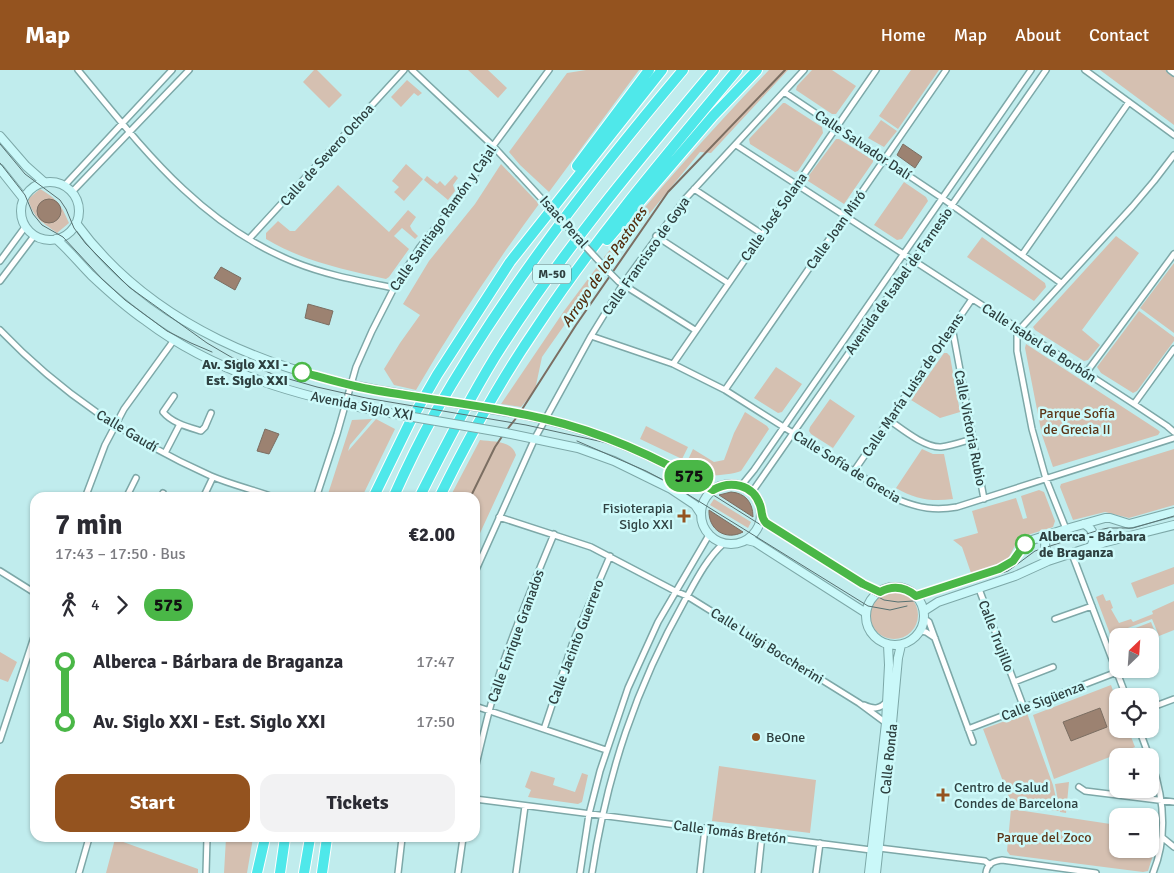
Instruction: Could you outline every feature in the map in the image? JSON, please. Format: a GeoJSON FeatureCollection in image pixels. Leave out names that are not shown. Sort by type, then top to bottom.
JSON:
{"type":"FeatureCollection","features":[{"type":"Feature","properties":{"kind":"highway"},"geometry":{"type":"LineString","coordinates":[[533,231],[583,150],[642,70]]}},
{"type":"Feature","properties":{"kind":"highway"},"geometry":{"type":"LineString","coordinates":[[568,177],[649,70]]}},
{"type":"Feature","properties":{"kind":"highway"},"geometry":{"type":"LineString","coordinates":[[376,492],[410,422],[437,375],[494,285],[533,231],[662,70]]}},
{"type":"Feature","properties":{"kind":"highway","name":"M-50"},"geometry":{"type":"LineString","coordinates":[[396,492],[435,413],[472,350],[583,193],[683,70]]}},
{"type":"Feature","properties":{"kind":"highway","name":"M-50"},"geometry":{"type":"LineString","coordinates":[[422,492],[452,432],[523,315],[602,208],[714,70]]}},
{"type":"Feature","properties":{"kind":"highway"},"geometry":{"type":"LineString","coordinates":[[442,492],[483,413],[537,326],[602,236],[737,70]]}},
{"type":"Feature","properties":{"kind":"highway"},"geometry":{"type":"LineString","coordinates":[[513,364],[535,339],[609,237],[713,116],[757,70]]}},
{"type":"Feature","properties":{"kind":"highway"},"geometry":{"type":"LineString","coordinates":[[256,873],[264,842]]}},
{"type":"Feature","properties":{"kind":"highway"},"geometry":{"type":"LineString","coordinates":[[261,873],[265,842]]}},
{"type":"Feature","properties":{"kind":"highway"},"geometry":{"type":"LineString","coordinates":[[280,873],[284,842]]}},
{"type":"Feature","properties":{"kind":"highway"},"geometry":{"type":"LineString","coordinates":[[304,873],[309,842]]}},
{"type":"Feature","properties":{"kind":"highway"},"geometry":{"type":"LineString","coordinates":[[322,873],[326,842]]}},
{"type":"Feature","properties":{"kind":"street"},"geometry":{"type":"LineString","coordinates":[[78,70],[176,184],[213,216],[249,239],[286,259],[343,278],[394,288]]}},
{"type":"Feature","properties":{"kind":"street"},"geometry":{"type":"LineString","coordinates":[[64,186],[172,70]]}},
{"type":"Feature","properties":{"kind":"street"},"geometry":{"type":"LineString","coordinates":[[72,192],[189,70]]}},
{"type":"Feature","properties":{"kind":"street","name":"Calle de Severo Ochoa"},"geometry":{"type":"LineString","coordinates":[[249,239],[404,70]]}},
{"type":"Feature","properties":{"kind":"street","name":"Isaac Peral"},"geometry":{"type":"LineString","coordinates":[[412,70],[493,146],[619,282],[695,330]]}},
{"type":"Feature","properties":{"kind":"street","name":"Calle Santiago Ramón y Cajal"},"geometry":{"type":"LineString","coordinates":[[318,492],[359,360],[394,288],[420,248],[462,195],[493,146],[549,70]]}},
{"type":"Feature","properties":{"kind":"street","name":"Calle Francisco de Goya"},"geometry":{"type":"LineString","coordinates":[[480,561],[535,438],[591,336],[623,284],[656,236],[694,189],[804,70]]}},
{"type":"Feature","properties":{"kind":"street","name":"Calle José Solana"},"geometry":{"type":"LineString","coordinates":[[673,364],[876,70]]}},
{"type":"Feature","properties":{"kind":"street","name":"Calle Joan Miró"},"geometry":{"type":"LineString","coordinates":[[725,390],[946,70]]}},
{"type":"Feature","properties":{"kind":"street","name":"Avenida de Isabel de Farnesio"},"geometry":{"type":"LineString","coordinates":[[740,486],[754,470],[1031,70]]}},
{"type":"Feature","properties":{"kind":"street","name":"Avenida de Isabel de Farnesio"},"geometry":{"type":"LineString","coordinates":[[752,492],[1046,70]]}},
{"type":"Feature","properties":{"kind":"street"},"geometry":{"type":"LineString","coordinates":[[1086,70],[1174,135]]}},
{"type":"Feature","properties":{"kind":"street"},"geometry":{"type":"LineString","coordinates":[[1170,70],[1174,73]]}},
{"type":"Feature","properties":{"kind":"street","name":"Calle Salvador Dalí"},"geometry":{"type":"LineString","coordinates":[[784,92],[942,198],[1061,283]]}},
{"type":"Feature","properties":{"kind":"street"},"geometry":{"type":"LineString","coordinates":[[1022,255],[1129,102]]}},
{"type":"Feature","properties":{"kind":"street"},"geometry":{"type":"LineString","coordinates":[[0,136],[26,166],[44,182]]}},
{"type":"Feature","properties":{"kind":"street","name":"Calle Isabel de Borbón"},"geometry":{"type":"LineString","coordinates":[[736,145],[1174,432]]}},
{"type":"Feature","properties":{"kind":"street"},"geometry":{"type":"LineString","coordinates":[[1066,529],[1046,479],[1032,429],[1017,350],[1017,335],[1061,283],[1148,188],[1174,155]]}},
{"type":"Feature","properties":{"kind":"street"},"geometry":{"type":"LineString","coordinates":[[0,169],[23,198]]}},
{"type":"Feature","properties":{"kind":"street"},"geometry":{"type":"LineString","coordinates":[[44,182],[57,183],[64,186],[72,192],[77,200],[79,207],[76,223],[69,233],[56,239],[49,240],[34,236],[25,227],[21,213],[23,198],[31,189],[44,182]]}},
{"type":"Feature","properties":{"kind":"street"},"geometry":{"type":"LineString","coordinates":[[694,189],[762,234]]}},
{"type":"Feature","properties":{"kind":"street","name":"Avenida Siglo XXI"},"geometry":{"type":"LineString","coordinates":[[76,223],[89,241],[123,275],[148,295],[198,329],[230,346],[279,365],[351,385],[546,419],[593,433],[634,448],[713,490]]}},
{"type":"Feature","properties":{"kind":"street"},"geometry":{"type":"LineString","coordinates":[[0,261],[25,227]]}},
{"type":"Feature","properties":{"kind":"street"},"geometry":{"type":"LineString","coordinates":[[0,281],[34,236]]}},
{"type":"Feature","properties":{"kind":"street"},"geometry":{"type":"LineString","coordinates":[[656,236],[728,283]]}},
{"type":"Feature","properties":{"kind":"street","name":"Avenida Siglo XXI"},"geometry":{"type":"LineString","coordinates":[[56,239],[90,274],[145,321],[174,340],[214,362],[280,388],[345,405],[535,438],[595,454],[660,482],[696,505],[701,514]]}},
{"type":"Feature","properties":{"kind":"street"},"geometry":{"type":"LineString","coordinates":[[1086,373],[1174,254]]}},
{"type":"Feature","properties":{"kind":"street","name":"Calle María Luisa de Orleans"},"geometry":{"type":"LineString","coordinates":[[854,471],[972,299]]}},
{"type":"Feature","properties":{"kind":"street","name":"Calle Victoria Rubio"},"geometry":{"type":"LineString","coordinates":[[952,327],[984,499]]}},
{"type":"Feature","properties":{"kind":"street","name":"Calle Gaudí"},"geometry":{"type":"LineString","coordinates":[[0,330],[44,373],[115,426],[213,477],[258,492]]}},
{"type":"Feature","properties":{"kind":"street","name":"Calle Sofía de Grecia"},"geometry":{"type":"LineString","coordinates":[[591,336],[673,364],[725,390],[899,500],[926,509],[945,509],[984,499],[1174,438]]}},
{"type":"Feature","properties":{"kind":"street"},"geometry":{"type":"LineString","coordinates":[[87,492],[105,446],[124,409],[174,340]]}},
{"type":"Feature","properties":{"kind":"street"},"geometry":{"type":"LineString","coordinates":[[1134,404],[1174,349]]}},
{"type":"Feature","properties":{"kind":"street"},"geometry":{"type":"LineString","coordinates":[[174,396],[163,412],[180,424],[201,431],[205,427],[211,413]]}},
{"type":"Feature","properties":{"kind":"street"},"geometry":{"type":"LineString","coordinates":[[889,420],[926,444],[935,447],[972,439]]}},
{"type":"Feature","properties":{"kind":"street"},"geometry":{"type":"LineString","coordinates":[[165,453],[180,424]]}},
{"type":"Feature","properties":{"kind":"street"},"geometry":{"type":"LineString","coordinates":[[206,492],[213,477]]}},
{"type":"Feature","properties":{"kind":"street"},"geometry":{"type":"LineString","coordinates":[[129,492],[136,478]]}},
{"type":"Feature","properties":{"kind":"street"},"geometry":{"type":"LineString","coordinates":[[726,484],[740,486],[752,492],[760,504],[761,517],[757,530],[747,540],[731,545],[723,544],[709,535],[702,522],[703,503],[713,490],[726,484]]}},
{"type":"Feature","properties":{"kind":"street"},"geometry":{"type":"LineString","coordinates":[[916,596],[999,569],[1013,561],[1025,544],[1066,529],[1110,518],[1129,524],[1174,512]]}},
{"type":"Feature","properties":{"kind":"street","name":"Calle Luigi Boccherini"},"geometry":{"type":"LineString","coordinates":[[499,517],[591,547],[687,596],[859,703],[886,723]]}},
{"type":"Feature","properties":{"kind":"street"},"geometry":{"type":"LineString","coordinates":[[761,517],[766,523],[788,537],[880,592]]}},
{"type":"Feature","properties":{"kind":"street"},"geometry":{"type":"LineString","coordinates":[[1084,524],[1091,528],[1094,535],[1091,547]]}},
{"type":"Feature","properties":{"kind":"street"},"geometry":{"type":"LineString","coordinates":[[973,742],[929,622],[924,615],[921,603],[916,596],[911,592],[898,588],[885,589],[871,600],[866,613],[866,620],[872,633],[888,645],[901,645],[909,642],[921,631],[924,615],[938,602],[979,589],[1056,558],[1174,525]]}},
{"type":"Feature","properties":{"kind":"street","name":"Calle Enrique Granados"},"geometry":{"type":"LineString","coordinates":[[480,748],[502,667],[521,614],[554,534]]}},
{"type":"Feature","properties":{"kind":"street"},"geometry":{"type":"LineString","coordinates":[[580,873],[590,814],[606,750],[628,688],[658,622],[709,535]]}},
{"type":"Feature","properties":{"kind":"street"},"geometry":{"type":"LineString","coordinates":[[1048,535],[1045,542],[1046,550],[1051,556],[1056,558]]}},
{"type":"Feature","properties":{"kind":"street"},"geometry":{"type":"LineString","coordinates":[[747,540],[755,542],[866,613]]}},
{"type":"Feature","properties":{"kind":"street"},"geometry":{"type":"LineString","coordinates":[[592,873],[602,816],[615,766],[640,692],[654,658],[687,596],[713,555],[723,544]]}},
{"type":"Feature","properties":{"kind":"street"},"geometry":{"type":"LineString","coordinates":[[1072,554],[1109,651]]}},
{"type":"Feature","properties":{"kind":"street","name":"Calle Jacinto Guerrero"},"geometry":{"type":"LineString","coordinates":[[544,729],[573,642],[610,556]]}},
{"type":"Feature","properties":{"kind":"street"},"geometry":{"type":"LineString","coordinates":[[0,571],[30,590]]}},
{"type":"Feature","properties":{"kind":"street","name":"Calle Trujillo"},"geometry":{"type":"LineString","coordinates":[[979,589],[1024,708]]}},
{"type":"Feature","properties":{"kind":"street"},"geometry":{"type":"LineString","coordinates":[[1055,620],[1092,606]]}},
{"type":"Feature","properties":{"kind":"street"},"geometry":{"type":"LineString","coordinates":[[921,631],[926,632],[935,639]]}},
{"type":"Feature","properties":{"kind":"street","name":"Calle Ronda"},"geometry":{"type":"LineString","coordinates":[[876,873],[875,849],[888,698],[888,645]]}},
{"type":"Feature","properties":{"kind":"street","name":"Calle Ronda"},"geometry":{"type":"LineString","coordinates":[[878,819],[901,645]]}},
{"type":"Feature","properties":{"kind":"street"},"geometry":{"type":"LineString","coordinates":[[0,740],[30,649]]}},
{"type":"Feature","properties":{"kind":"street","name":"Calle Trujillo"},"geometry":{"type":"LineString","coordinates":[[1014,682],[1052,667]]}},
{"type":"Feature","properties":{"kind":"street","name":"Calle Sigüenza"},"geometry":{"type":"LineString","coordinates":[[968,729],[1109,675]]}},
{"type":"Feature","properties":{"kind":"street","name":"Calle Luigi Boccherini"},"geometry":{"type":"LineString","coordinates":[[859,703],[877,708],[882,706],[888,698]]}},
{"type":"Feature","properties":{"kind":"street"},"geometry":{"type":"LineString","coordinates":[[1159,705],[1174,699]]}},
{"type":"Feature","properties":{"kind":"street"},"geometry":{"type":"LineString","coordinates":[[480,708],[606,750]]}},
{"type":"Feature","properties":{"kind":"street"},"geometry":{"type":"LineString","coordinates":[[1079,787],[1084,791],[1174,802]]}},
{"type":"Feature","properties":{"kind":"street"},"geometry":{"type":"LineString","coordinates":[[1153,873],[1160,855],[1163,838],[1162,800],[1159,789]]}},
{"type":"Feature","properties":{"kind":"street","name":"Calle Tomás Bretón"},"geometry":{"type":"LineString","coordinates":[[480,800],[985,861],[990,865]]}},
{"type":"Feature","properties":{"kind":"street"},"geometry":{"type":"LineString","coordinates":[[516,873],[525,806]]}},
{"type":"Feature","properties":{"kind":"street"},"geometry":{"type":"LineString","coordinates":[[700,873],[704,828]]}},
{"type":"Feature","properties":{"kind":"street"},"geometry":{"type":"LineString","coordinates":[[758,873],[762,835]]}},
{"type":"Feature","properties":{"kind":"street"},"geometry":{"type":"LineString","coordinates":[[1163,838],[1174,847]]}},
{"type":"Feature","properties":{"kind":"street"},"geometry":{"type":"LineString","coordinates":[[79,873],[88,842]]}},
{"type":"Feature","properties":{"kind":"street"},"geometry":{"type":"LineString","coordinates":[[206,873],[207,842]]}},
{"type":"Feature","properties":{"kind":"street"},"geometry":{"type":"LineString","coordinates":[[398,873],[402,842]]}},
{"type":"Feature","properties":{"kind":"street"},"geometry":{"type":"LineString","coordinates":[[458,873],[462,842]]}},
{"type":"Feature","properties":{"kind":"street"},"geometry":{"type":"LineString","coordinates":[[816,873],[820,842]]}},
{"type":"Feature","properties":{"kind":"street","name":"Calle Ronda"},"geometry":{"type":"LineString","coordinates":[[869,873],[875,849]]}},
{"type":"Feature","properties":{"kind":"street"},"geometry":{"type":"LineString","coordinates":[[986,873],[990,865],[995,861],[1002,860],[1096,873]]}},
{"type":"Feature","properties":{"kind":"green space"},"geometry":{"type":"Polygon","coordinates":[[[314,70],[317,70],[342,95],[329,108],[303,82],[314,70]]]}},
{"type":"Feature","properties":{"kind":"green space"},"geometry":{"type":"Polygon","coordinates":[[[468,70],[488,70],[507,88],[498,98],[468,70]]]}},
{"type":"Feature","properties":{"kind":"green space"},"geometry":{"type":"Polygon","coordinates":[[[586,70],[639,70],[549,192],[509,152],[567,73],[586,70]]]}},
{"type":"Feature","properties":{"kind":"green space"},"geometry":{"type":"Polygon","coordinates":[[[769,70],[788,70],[711,153],[700,152],[609,263],[604,257],[684,162],[769,70]]]}},
{"type":"Feature","properties":{"kind":"green space"},"geometry":{"type":"Polygon","coordinates":[[[812,70],[832,70],[856,86],[836,114],[832,114],[796,90],[797,86],[812,70]]]}},
{"type":"Feature","properties":{"kind":"green space"},"geometry":{"type":"Polygon","coordinates":[[[911,70],[939,70],[898,129],[879,116],[911,70]]]}},
{"type":"Feature","properties":{"kind":"green space"},"geometry":{"type":"Polygon","coordinates":[[[1100,70],[1166,70],[1174,76],[1174,125],[1100,70]]]}},
{"type":"Feature","properties":{"kind":"green space"},"geometry":{"type":"Polygon","coordinates":[[[407,80],[422,93],[418,96],[414,93],[401,107],[391,97],[407,80]]]}},
{"type":"Feature","properties":{"kind":"green space"},"geometry":{"type":"Polygon","coordinates":[[[783,103],[822,127],[823,133],[798,171],[795,172],[750,144],[749,139],[783,103]]]}},
{"type":"Feature","properties":{"kind":"green space"},"geometry":{"type":"Polygon","coordinates":[[[881,120],[897,131],[884,147],[868,138],[881,120]]]}},
{"type":"Feature","properties":{"kind":"green space"},"geometry":{"type":"Polygon","coordinates":[[[836,139],[873,160],[844,204],[808,181],[807,178],[836,139]]]}},
{"type":"Feature","properties":{"kind":"green space"},"geometry":{"type":"Polygon","coordinates":[[[406,164],[423,179],[404,201],[394,192],[399,187],[392,181],[406,164]]]}},
{"type":"Feature","properties":{"kind":"green space"},"geometry":{"type":"Polygon","coordinates":[[[501,164],[539,204],[475,295],[416,390],[394,385],[384,369],[420,315],[403,304],[429,261],[475,204],[501,164]]]}},
{"type":"Feature","properties":{"kind":"green space"},"geometry":{"type":"Polygon","coordinates":[[[455,175],[458,178],[453,185],[455,191],[448,200],[424,180],[427,176],[437,184],[440,181],[445,186],[455,175]]]}},
{"type":"Feature","properties":{"kind":"green space"},"geometry":{"type":"Polygon","coordinates":[[[904,182],[926,197],[928,201],[902,239],[897,240],[874,225],[904,182]]]}},
{"type":"Feature","properties":{"kind":"green space"},"geometry":{"type":"Polygon","coordinates":[[[338,185],[389,232],[408,210],[416,217],[410,226],[418,236],[415,239],[402,228],[394,236],[409,249],[386,279],[309,259],[266,239],[266,233],[278,221],[290,231],[295,231],[338,185]]]}},
{"type":"Feature","properties":{"kind":"green space"},"geometry":{"type":"Polygon","coordinates":[[[40,189],[51,196],[58,203],[69,223],[57,233],[36,215],[28,199],[40,189]],[[45,200],[37,212],[41,219],[51,222],[58,219],[61,211],[56,201],[45,200]]]}},
{"type":"Feature","properties":{"kind":"green space"},"geometry":{"type":"Polygon","coordinates":[[[1116,236],[1139,253],[1082,330],[1100,345],[1088,360],[1084,361],[1033,327],[1116,236]]]}},
{"type":"Feature","properties":{"kind":"green space"},"geometry":{"type":"Polygon","coordinates":[[[982,237],[1045,283],[1046,287],[1034,301],[967,257],[982,237]]]}},
{"type":"Feature","properties":{"kind":"green space"},"geometry":{"type":"Polygon","coordinates":[[[1174,263],[1174,333],[1140,308],[1174,263]]]}},
{"type":"Feature","properties":{"kind":"green space"},"geometry":{"type":"Polygon","coordinates":[[[597,267],[601,273],[542,357],[535,390],[521,407],[501,404],[564,311],[597,267]]]}},
{"type":"Feature","properties":{"kind":"green space"},"geometry":{"type":"Polygon","coordinates":[[[1139,311],[1174,337],[1174,341],[1137,391],[1133,393],[1101,373],[1097,367],[1139,311]]]}},
{"type":"Feature","properties":{"kind":"green space","name":"Parque Sofía de Grecia II"},"geometry":{"type":"Polygon","coordinates":[[[1026,344],[1158,430],[1160,432],[1158,435],[1053,467],[1042,435],[1025,348],[1026,344]]]}},
{"type":"Feature","properties":{"kind":"green space"},"geometry":{"type":"Polygon","coordinates":[[[944,353],[950,356],[960,412],[940,418],[911,400],[944,353]]]}},
{"type":"Feature","properties":{"kind":"green space"},"geometry":{"type":"Polygon","coordinates":[[[776,367],[802,384],[782,412],[778,413],[754,398],[776,367]]]}},
{"type":"Feature","properties":{"kind":"green space"},"geometry":{"type":"Polygon","coordinates":[[[830,399],[855,416],[833,448],[809,431],[830,399]]]}},
{"type":"Feature","properties":{"kind":"green space"},"geometry":{"type":"Polygon","coordinates":[[[745,412],[769,429],[741,471],[711,476],[687,462],[693,449],[714,462],[724,460],[734,433],[745,412]]]}},
{"type":"Feature","properties":{"kind":"green space"},"geometry":{"type":"Polygon","coordinates":[[[372,419],[350,445],[348,451],[376,419],[395,429],[364,492],[329,492],[352,420],[372,419]]]}},
{"type":"Feature","properties":{"kind":"green space"},"geometry":{"type":"Polygon","coordinates":[[[646,426],[688,447],[682,459],[640,439],[646,426]]]}},
{"type":"Feature","properties":{"kind":"green space"},"geometry":{"type":"Polygon","coordinates":[[[480,440],[506,444],[514,450],[516,455],[480,533],[480,492],[453,492],[480,440]]]}},
{"type":"Feature","properties":{"kind":"green space"},"geometry":{"type":"Polygon","coordinates":[[[922,449],[933,454],[944,454],[953,499],[923,499],[896,488],[922,449]]]}},
{"type":"Feature","properties":{"kind":"green space"},"geometry":{"type":"Polygon","coordinates":[[[1174,449],[1174,505],[1129,518],[1105,512],[1073,520],[1060,487],[1061,484],[1174,449]]]}},
{"type":"Feature","properties":{"kind":"green space"},"geometry":{"type":"Polygon","coordinates":[[[1039,490],[1044,492],[1055,521],[1053,527],[1030,534],[1022,539],[1004,561],[971,573],[962,547],[953,540],[978,533],[972,511],[1016,498],[1023,519],[1027,518],[1021,496],[1039,490]]]}},
{"type":"Feature","properties":{"kind":"green space"},"geometry":{"type":"Polygon","coordinates":[[[714,499],[751,522],[748,528],[710,505],[714,499]]]}},
{"type":"Feature","properties":{"kind":"green space"},"geometry":{"type":"Polygon","coordinates":[[[1174,567],[1174,584],[1137,598],[1131,583],[1174,567]]]}},
{"type":"Feature","properties":{"kind":"green space"},"geometry":{"type":"Polygon","coordinates":[[[894,591],[903,593],[911,598],[916,606],[918,615],[916,624],[911,632],[903,637],[894,639],[885,637],[877,632],[872,624],[870,615],[872,606],[877,598],[885,593],[894,591]]]}},
{"type":"Feature","properties":{"kind":"green space"},"geometry":{"type":"Polygon","coordinates":[[[1103,594],[1106,601],[1110,600],[1113,608],[1111,609],[1119,623],[1131,619],[1133,622],[1153,614],[1152,611],[1174,601],[1174,630],[1159,636],[1159,628],[1156,628],[1152,619],[1128,628],[1109,628],[1109,631],[1096,597],[1103,594]]]}},
{"type":"Feature","properties":{"kind":"green space"},"geometry":{"type":"Polygon","coordinates":[[[1151,622],[1153,628],[1136,628],[1151,622]]]}},
{"type":"Feature","properties":{"kind":"green space"},"geometry":{"type":"Polygon","coordinates":[[[0,652],[17,662],[8,682],[0,679],[0,652]]]}},
{"type":"Feature","properties":{"kind":"green space"},"geometry":{"type":"Polygon","coordinates":[[[1111,685],[1112,688],[1109,688],[1109,738],[1132,738],[1135,747],[1109,748],[1109,757],[1054,779],[1033,715],[1111,685]]]}},
{"type":"Feature","properties":{"kind":"green space"},"geometry":{"type":"Polygon","coordinates":[[[1027,713],[1053,785],[1059,811],[1012,805],[983,729],[1027,713]]]}},
{"type":"Feature","properties":{"kind":"green space"},"geometry":{"type":"Polygon","coordinates":[[[719,766],[816,780],[810,833],[712,821],[719,766]]]}},
{"type":"Feature","properties":{"kind":"green space"},"geometry":{"type":"Polygon","coordinates":[[[531,771],[555,778],[553,785],[575,792],[582,773],[588,775],[582,802],[578,804],[528,797],[531,790],[525,787],[531,771]]]}},
{"type":"Feature","properties":{"kind":"green space"},"geometry":{"type":"Polygon","coordinates":[[[1069,782],[1066,813],[1060,812],[1055,784],[1069,782]]]}},
{"type":"Feature","properties":{"kind":"green space","name":"Parque del Zoco"},"geometry":{"type":"Polygon","coordinates":[[[1011,809],[1109,824],[1109,858],[1152,858],[1148,871],[1143,872],[1010,855],[1007,851],[1011,809]]]}},
{"type":"Feature","properties":{"kind":"green space"},"geometry":{"type":"Polygon","coordinates":[[[114,842],[123,842],[198,869],[198,873],[106,873],[114,842]]]}},
{"type":"Feature","properties":{"kind":"green space"},"geometry":{"type":"Polygon","coordinates":[[[226,842],[252,842],[247,873],[224,873],[226,842]]]}},
{"type":"Feature","properties":{"kind":"shaded area"},"geometry":{"type":"Polygon","coordinates":[[[903,144],[922,157],[915,168],[897,155],[903,144]]]}},
{"type":"Feature","properties":{"kind":"shaded area"},"geometry":{"type":"Polygon","coordinates":[[[49,199],[57,203],[61,211],[57,219],[49,223],[41,219],[37,211],[41,203],[49,199]]]}},
{"type":"Feature","properties":{"kind":"shaded area"},"geometry":{"type":"Polygon","coordinates":[[[221,267],[241,278],[235,290],[214,278],[221,267]]]}},
{"type":"Feature","properties":{"kind":"shaded area"},"geometry":{"type":"Polygon","coordinates":[[[308,304],[333,311],[329,325],[305,318],[308,304]]]}},
{"type":"Feature","properties":{"kind":"shaded area"},"geometry":{"type":"Polygon","coordinates":[[[265,429],[279,434],[269,454],[257,451],[265,429]]]}},
{"type":"Feature","properties":{"kind":"shaded area"},"geometry":{"type":"Polygon","coordinates":[[[731,492],[740,494],[747,499],[752,507],[753,517],[719,495],[731,492]]]}},
{"type":"Feature","properties":{"kind":"shaded area"},"geometry":{"type":"Polygon","coordinates":[[[709,510],[743,532],[730,535],[719,532],[709,517],[709,510]]]}},
{"type":"Feature","properties":{"kind":"shaded area"},"geometry":{"type":"Polygon","coordinates":[[[1100,708],[1107,727],[1071,741],[1063,722],[1100,708]]]}},
{"type":"Feature","properties":{"kind":"waterway","name":"Arroyo de los Pastores"},"geometry":{"type":"LineString","coordinates":[[521,411],[576,325],[668,192],[785,70]]}},
{"type":"Feature","properties":{"kind":"waterway","name":"Arroyo de los Pastores"},"geometry":{"type":"LineString","coordinates":[[506,431],[517,417]]}},
{"type":"Feature","properties":{"kind":"waterway","name":"Arroyo de los Pastores"},"geometry":{"type":"LineString","coordinates":[[473,492],[503,435]]}},
{"type":"Feature","properties":{"kind":"tram line"},"geometry":{"type":"LineString","coordinates":[[0,144],[25,174],[60,200],[74,228],[86,244],[129,287],[207,343],[231,357],[275,375],[317,387],[366,398],[526,425],[612,444],[691,481],[861,588],[884,600],[898,602],[913,601],[1008,571],[1035,551],[1099,530],[1133,528],[1174,516]]}},
{"type":"Feature","properties":{"kind":"tram line"},"geometry":{"type":"LineString","coordinates":[[0,163],[25,195],[33,214],[42,225],[63,237],[102,279],[125,300],[167,331],[212,352]]}},
{"type":"Feature","properties":{"kind":"tram line"},"geometry":{"type":"LineString","coordinates":[[577,441],[671,484],[868,606],[890,610],[907,606]]}},
{"type":"Feature","properties":{"kind":"bus line","name":"575"},"geometry":{"type":"LineString","coordinates":[[302,372],[368,389],[546,419],[620,442],[669,465],[713,490],[726,484],[747,488],[757,498],[760,504],[761,517],[766,523],[863,584],[880,592],[885,589],[898,588],[905,589],[916,596],[999,569],[1013,561],[1025,544]]}},
{"type":"Feature","properties":{"kind":"place","name":"Av. Siglo XXI - Est. Siglo XXI"},"geometry":{"type":"Point","coordinates":[302,372]}},
{"type":"Feature","properties":{"kind":"place","name":"Fisioterapia Siglo XXI"},"geometry":{"type":"Point","coordinates":[684,516]}},
{"type":"Feature","properties":{"kind":"place","name":"Alberca - Bárbara de Braganza"},"geometry":{"type":"Point","coordinates":[1025,544]}},
{"type":"Feature","properties":{"kind":"place","name":"BeOne"},"geometry":{"type":"Point","coordinates":[756,737]}},
{"type":"Feature","properties":{"kind":"place","name":"Centro de Salud Condes de Barcelona"},"geometry":{"type":"Point","coordinates":[943,795]}}]}
